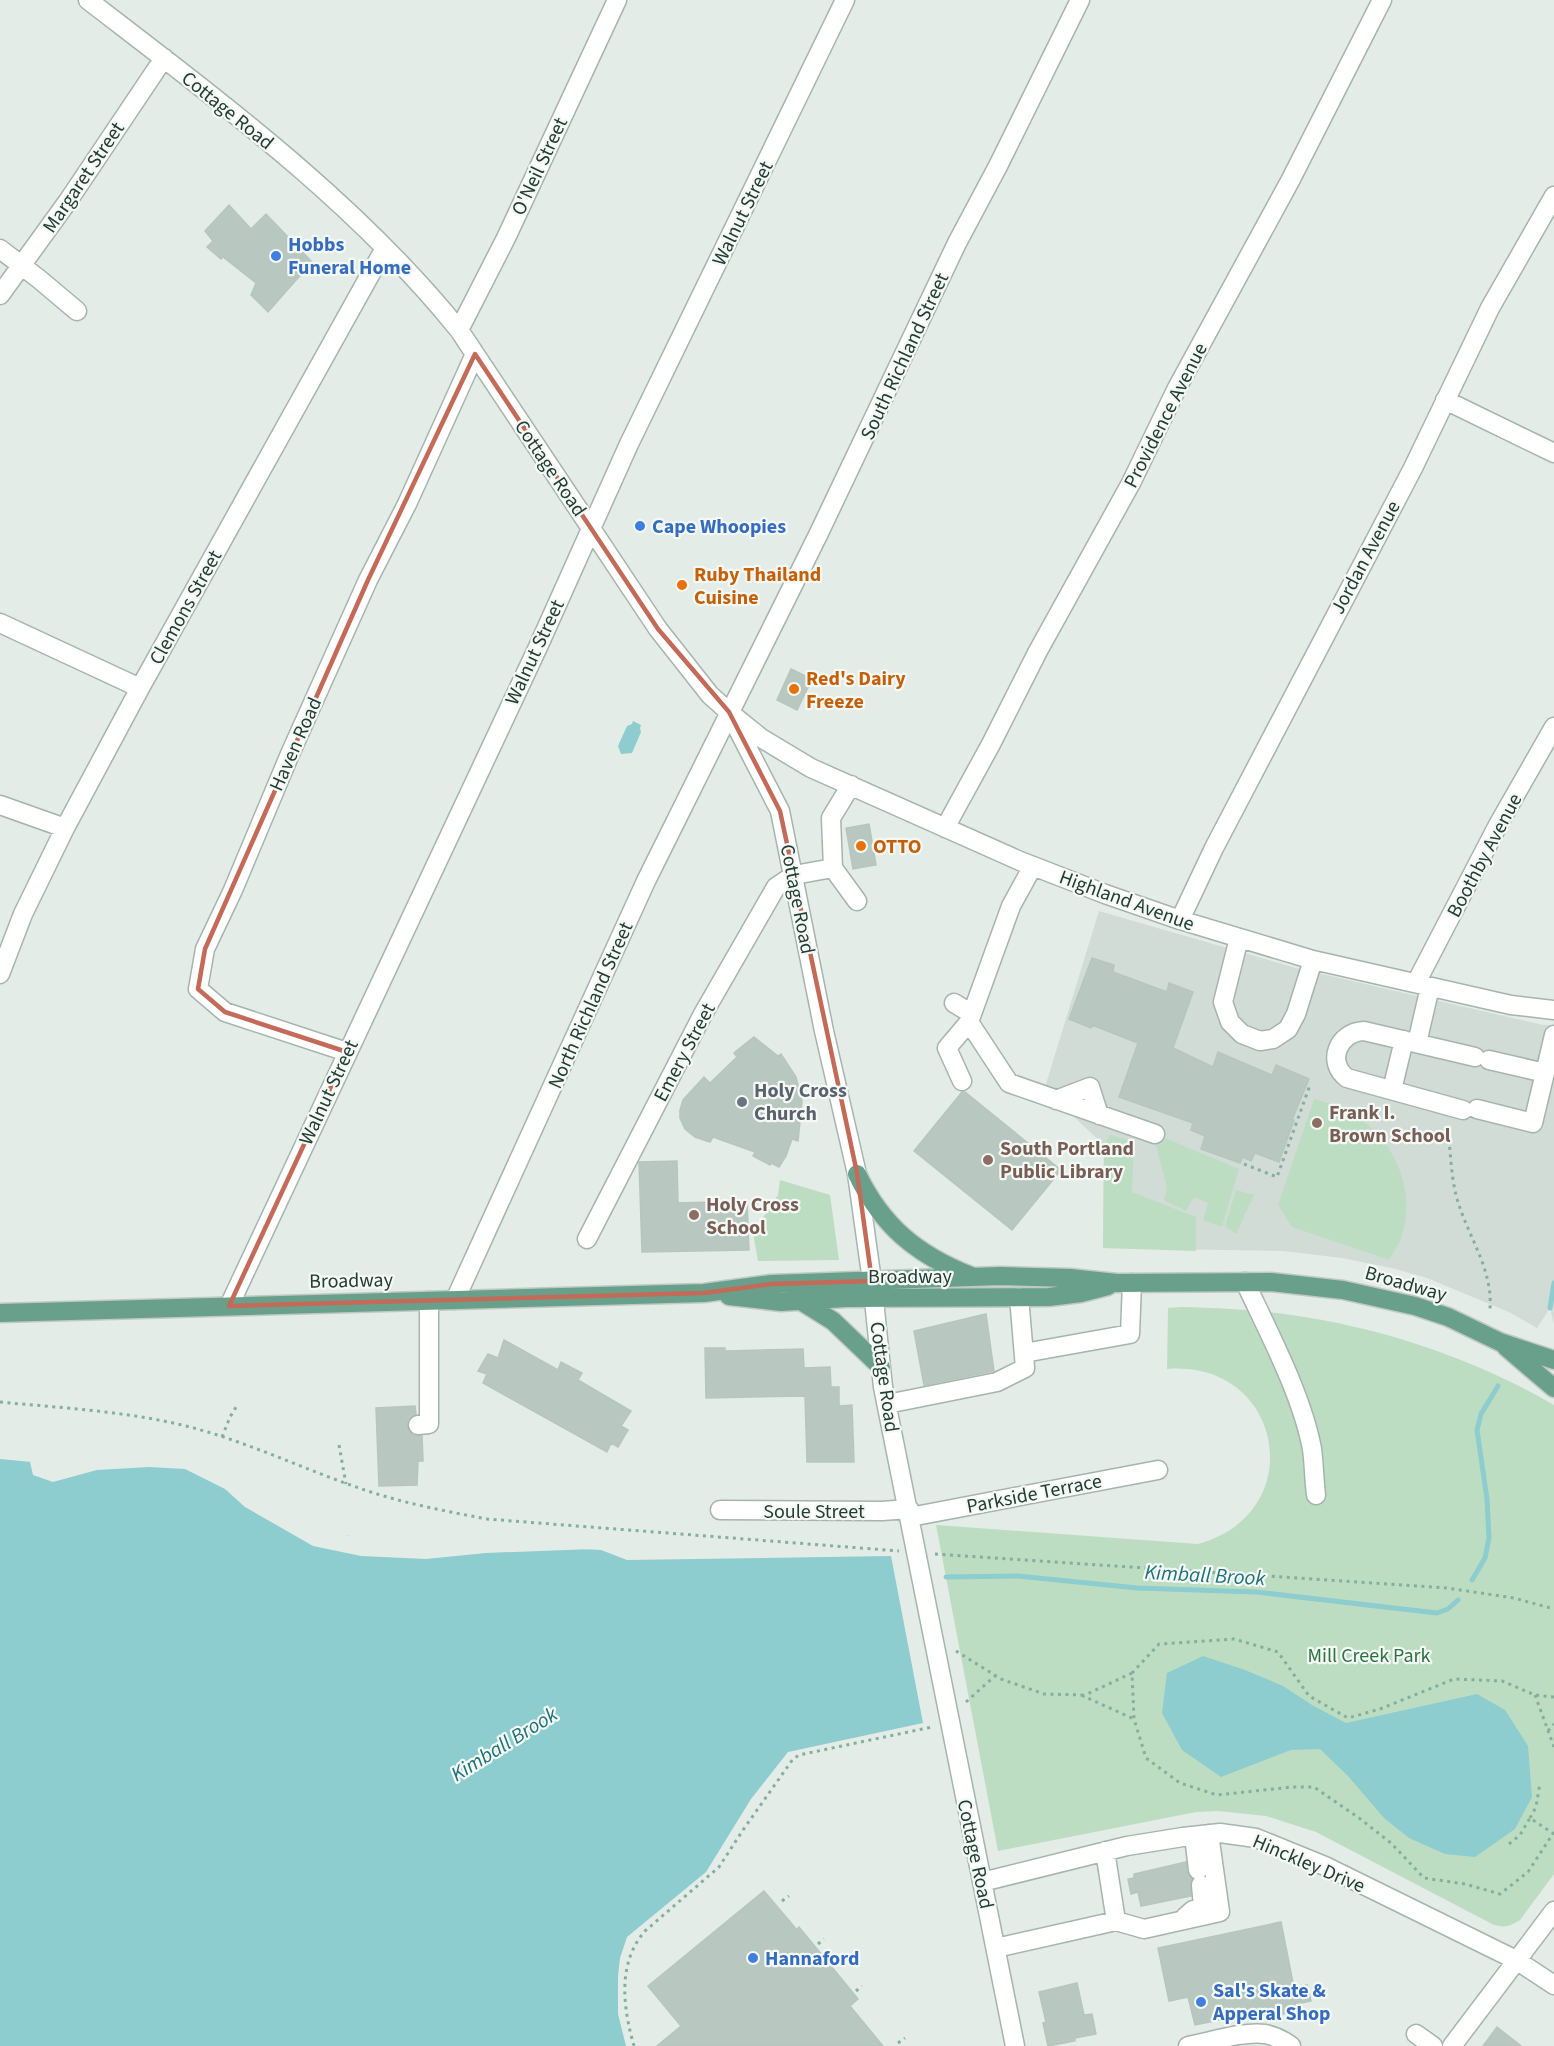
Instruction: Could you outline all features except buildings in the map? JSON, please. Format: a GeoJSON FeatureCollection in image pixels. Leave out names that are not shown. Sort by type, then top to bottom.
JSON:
{"type":"FeatureCollection","features":[{"type":"Feature","properties":{"kind":"main road"},"geometry":{"type":"LineString","coordinates":[[857,1174],[868,1196],[897,1233],[930,1257],[976,1277]]}},
{"type":"Feature","properties":{"kind":"main road","name":"Broadway"},"geometry":{"type":"LineString","coordinates":[[704,1293],[781,1302],[846,1298],[873,1290],[976,1277],[1070,1278],[1124,1283],[1271,1281],[1380,1297],[1448,1317],[1500,1342],[1554,1360]]}},
{"type":"Feature","properties":{"kind":"main road","name":"Broadway"},"geometry":{"type":"LineString","coordinates":[[0,1313],[704,1293],[771,1284],[1049,1297],[1081,1293],[1124,1283]]}},
{"type":"Feature","properties":{"kind":"main road"},"geometry":{"type":"LineString","coordinates":[[801,1301],[833,1321],[880,1367]]}},
{"type":"Feature","properties":{"kind":"main road","name":"Broadway"},"geometry":{"type":"LineString","coordinates":[[1500,1342],[1554,1388]]}},
{"type":"Feature","properties":{"kind":"street","name":"Cottage Road"},"geometry":{"type":"LineString","coordinates":[[88,0],[264,137],[385,248],[425,289],[459,330],[658,629],[710,695],[729,712],[780,811],[824,1031],[857,1174],[873,1290],[880,1367],[1015,2046]]}},
{"type":"Feature","properties":{"kind":"street","name":"O'Neil Street"},"geometry":{"type":"LineString","coordinates":[[459,330],[506,238],[617,0]]}},
{"type":"Feature","properties":{"kind":"street","name":"Walnut Street"},"geometry":{"type":"LineString","coordinates":[[229,1306],[538,647],[590,527],[845,0]]}},
{"type":"Feature","properties":{"kind":"street","name":"South Richland Street"},"geometry":{"type":"LineString","coordinates":[[729,712],[818,534],[957,243],[998,166],[1080,0]]}},
{"type":"Feature","properties":{"kind":"street","name":"Providence Avenue"},"geometry":{"type":"LineString","coordinates":[[945,828],[1038,651],[1131,483],[1177,388],[1290,181],[1382,0]]}},
{"type":"Feature","properties":{"kind":"street","name":"Margaret Street"},"geometry":{"type":"LineString","coordinates":[[0,295],[164,58]]}},
{"type":"Feature","properties":{"kind":"street","name":"Jordan Avenue"},"geometry":{"type":"LineString","coordinates":[[1180,920],[1214,848],[1398,496],[1490,308],[1554,196]]}},
{"type":"Feature","properties":{"kind":"street","name":"Clemons Street"},"geometry":{"type":"LineString","coordinates":[[0,974],[23,914],[65,828],[140,688],[385,248]]}},
{"type":"Feature","properties":{"kind":"street"},"geometry":{"type":"LineString","coordinates":[[0,249],[77,311]]}},
{"type":"Feature","properties":{"kind":"street","name":"Haven Road"},"geometry":{"type":"LineString","coordinates":[[347,1052],[225,1012],[198,989],[205,948],[233,890],[290,754],[363,591],[475,354]]}},
{"type":"Feature","properties":{"kind":"street"},"geometry":{"type":"LineString","coordinates":[[1445,400],[1554,453]]}},
{"type":"Feature","properties":{"kind":"street"},"geometry":{"type":"LineString","coordinates":[[0,623],[140,688]]}},
{"type":"Feature","properties":{"kind":"street","name":"Highland Avenue"},"geometry":{"type":"LineString","coordinates":[[729,712],[760,738],[811,768],[1033,866],[1180,920],[1313,960],[1511,1005],[1554,1010]]}},
{"type":"Feature","properties":{"kind":"street","name":"North Richland Street"},"geometry":{"type":"LineString","coordinates":[[455,1300],[646,881],[729,712]]}},
{"type":"Feature","properties":{"kind":"street","name":"Boothby Avenue"},"geometry":{"type":"LineString","coordinates":[[1392,1090],[1410,1042],[1423,985],[1498,825],[1554,727]]}},
{"type":"Feature","properties":{"kind":"street"},"geometry":{"type":"LineString","coordinates":[[851,785],[831,818],[833,868],[857,901]]}},
{"type":"Feature","properties":{"kind":"street"},"geometry":{"type":"LineString","coordinates":[[0,805],[65,828]]}},
{"type":"Feature","properties":{"kind":"street"},"geometry":{"type":"LineString","coordinates":[[962,1081],[947,1048],[971,1018],[987,990],[1011,906],[1033,866]]}},
{"type":"Feature","properties":{"kind":"street"},"geometry":{"type":"LineString","coordinates":[[794,875],[833,868]]}},
{"type":"Feature","properties":{"kind":"street","name":"Emery Street"},"geometry":{"type":"LineString","coordinates":[[587,1239],[703,1014],[776,887],[794,875]]}},
{"type":"Feature","properties":{"kind":"street"},"geometry":{"type":"LineString","coordinates":[[1239,939],[1223,1002],[1230,1022],[1242,1034],[1260,1041],[1273,1039],[1288,1029],[1296,1014],[1313,960]]}},
{"type":"Feature","properties":{"kind":"street"},"geometry":{"type":"LineString","coordinates":[[954,1003],[971,1018],[1006,1088],[1056,1100],[1155,1134]]}},
{"type":"Feature","properties":{"kind":"street"},"geometry":{"type":"LineString","coordinates":[[1545,1073],[1364,1031],[1355,1031],[1346,1036],[1339,1044],[1337,1055],[1340,1073],[1347,1078],[1533,1123],[1545,1073],[1554,1035]]}},
{"type":"Feature","properties":{"kind":"street"},"geometry":{"type":"LineString","coordinates":[[1245,1282],[1302,1413],[1312,1449],[1316,1494]]}},
{"type":"Feature","properties":{"kind":"street"},"geometry":{"type":"LineString","coordinates":[[1024,1353],[1130,1334],[1124,1283]]}},
{"type":"Feature","properties":{"kind":"street"},"geometry":{"type":"LineString","coordinates":[[887,1404],[997,1382],[1025,1368],[1019,1297]]}},
{"type":"Feature","properties":{"kind":"street"},"geometry":{"type":"LineString","coordinates":[[418,1425],[429,1424],[429,1301]]}},
{"type":"Feature","properties":{"kind":"street","name":"Parkside Terrace"},"geometry":{"type":"LineString","coordinates":[[910,1513],[1158,1470]]}},
{"type":"Feature","properties":{"kind":"street","name":"Soule Street"},"geometry":{"type":"LineString","coordinates":[[720,1510],[910,1513]]}},
{"type":"Feature","properties":{"kind":"street","name":"Hinckley Drive"},"geometry":{"type":"LineString","coordinates":[[982,1882],[1105,1851],[1201,1835],[1220,1833],[1256,1838],[1315,1862],[1516,1960],[1554,1985]]}},
{"type":"Feature","properties":{"kind":"street"},"geometry":{"type":"LineString","coordinates":[[1181,1920],[1193,1910],[1203,1907],[1199,1878],[1201,1835]]}},
{"type":"Feature","properties":{"kind":"street"},"geometry":{"type":"LineString","coordinates":[[996,1948],[1116,1921],[1144,1929],[1220,1912],[1201,1835]]}},
{"type":"Feature","properties":{"kind":"street"},"geometry":{"type":"LineString","coordinates":[[1105,1851],[1116,1921]]}},
{"type":"Feature","properties":{"kind":"street"},"geometry":{"type":"LineString","coordinates":[[1452,2046],[1554,1911]]}},
{"type":"Feature","properties":{"kind":"street"},"geometry":{"type":"LineString","coordinates":[[1189,2046],[1246,2035],[1264,2034],[1280,2038],[1291,2046]]}},
{"type":"Feature","properties":{"kind":"street"},"geometry":{"type":"LineString","coordinates":[[1416,2034],[1433,2046]]}},
{"type":"Feature","properties":{"kind":"path"},"geometry":{"type":"LineString","coordinates":[[1244,1164],[1278,1177],[1310,1085]]}},
{"type":"Feature","properties":{"kind":"path"},"geometry":{"type":"LineString","coordinates":[[1448,1132],[1457,1200],[1472,1240],[1482,1258],[1491,1295],[1490,1308]]}},
{"type":"Feature","properties":{"kind":"path"},"geometry":{"type":"LineString","coordinates":[[0,1402],[147,1418],[222,1437],[346,1484],[425,1507],[487,1519],[899,1551]]}},
{"type":"Feature","properties":{"kind":"path"},"geometry":{"type":"LineString","coordinates":[[222,1437],[238,1404]]}},
{"type":"Feature","properties":{"kind":"path"},"geometry":{"type":"LineString","coordinates":[[339,1445],[346,1484]]}},
{"type":"Feature","properties":{"kind":"path"},"geometry":{"type":"LineString","coordinates":[[934,1554],[1447,1588],[1514,1598],[1554,1609]]}},
{"type":"Feature","properties":{"kind":"path"},"geometry":{"type":"LineString","coordinates":[[956,1651],[995,1676],[1044,1694],[1084,1695],[1132,1673],[1159,1644],[1234,1639],[1278,1652],[1308,1696],[1348,1718],[1380,1709],[1454,1679],[1502,1681],[1534,1695],[1554,1697]]}},
{"type":"Feature","properties":{"kind":"path"},"geometry":{"type":"LineString","coordinates":[[1132,1673],[1134,1719],[1146,1758],[1180,1783],[1217,1795],[1292,1787],[1314,1787],[1391,1843],[1424,1878],[1465,1884],[1500,1894],[1528,1872],[1554,1833],[1530,1818]]}},
{"type":"Feature","properties":{"kind":"path"},"geometry":{"type":"LineString","coordinates":[[966,1702],[995,1676]]}},
{"type":"Feature","properties":{"kind":"path"},"geometry":{"type":"LineString","coordinates":[[1084,1695],[1134,1719]]}},
{"type":"Feature","properties":{"kind":"path"},"geometry":{"type":"LineString","coordinates":[[1534,1695],[1554,1747]]}},
{"type":"Feature","properties":{"kind":"path"},"geometry":{"type":"LineString","coordinates":[[1548,1731],[1554,1724]]}},
{"type":"Feature","properties":{"kind":"path"},"geometry":{"type":"LineString","coordinates":[[634,2046],[626,2009],[626,1968],[637,1942],[645,1931],[719,1868],[743,1830],[796,1757],[933,1727]]}},
{"type":"Feature","properties":{"kind":"path"},"geometry":{"type":"LineString","coordinates":[[1509,1844],[1520,1835],[1536,1807],[1540,1783]]}},
{"type":"Feature","properties":{"kind":"path"},"geometry":{"type":"LineString","coordinates":[[782,1901],[789,1896]]}},
{"type":"Feature","properties":{"kind":"path"},"geometry":{"type":"LineString","coordinates":[[818,1944],[824,1939]]}},
{"type":"Feature","properties":{"kind":"path"},"geometry":{"type":"LineString","coordinates":[[856,1991],[862,1986]]}},
{"type":"Feature","properties":{"kind":"path"},"geometry":{"type":"LineString","coordinates":[[898,2043],[905,2038]]}},
{"type":"Feature","properties":{"kind":"highlighted area"},"geometry":{"type":"Polygon","coordinates":[[[475,354],[658,629],[729,712],[780,811],[857,1173],[872,1281],[771,1284],[704,1293],[229,1306],[347,1052],[225,1012],[198,989],[205,949],[368,580],[475,354]]]}},
{"type":"Feature","properties":{"kind":"shaded area","name":"Frank I. Brown School"},"geometry":{"type":"Polygon","coordinates":[[[1099,911],[1296,968],[1543,1025],[1554,1025],[1554,1325],[1550,1308],[1537,1328],[1511,1313],[1427,1278],[1342,1258],[1284,1251],[1103,1248],[1104,1145],[1058,1102],[1042,1097],[1099,911]]]}},
{"type":"Feature","properties":{"kind":"green space"},"geometry":{"type":"Polygon","coordinates":[[[1314,1099],[1358,1117],[1386,1144],[1396,1160],[1406,1197],[1406,1216],[1401,1238],[1389,1260],[1292,1227],[1278,1205],[1314,1099]]]}},
{"type":"Feature","properties":{"kind":"green space"},"geometry":{"type":"Polygon","coordinates":[[[1110,1135],[1134,1141],[1132,1192],[1196,1217],[1196,1251],[1103,1248],[1104,1145],[1110,1135]]]}},
{"type":"Feature","properties":{"kind":"green space"},"geometry":{"type":"Polygon","coordinates":[[[1160,1136],[1239,1169],[1222,1227],[1203,1220],[1208,1203],[1194,1197],[1186,1211],[1164,1200],[1167,1188],[1156,1145],[1160,1136]]]}},
{"type":"Feature","properties":{"kind":"green space"},"geometry":{"type":"Polygon","coordinates":[[[780,1180],[830,1195],[839,1260],[758,1261],[753,1233],[778,1195],[780,1180]]]}},
{"type":"Feature","properties":{"kind":"green space"},"geometry":{"type":"Polygon","coordinates":[[[1236,1190],[1254,1195],[1236,1234],[1225,1226],[1236,1190]]]}},
{"type":"Feature","properties":{"kind":"green space","name":"Mill Creek Park"},"geometry":{"type":"Polygon","coordinates":[[[1168,1308],[1277,1313],[1313,1318],[1385,1334],[1489,1372],[1554,1405],[1554,1874],[1520,1920],[1514,1924],[1494,1925],[1316,1832],[1266,1816],[1218,1811],[1196,1812],[998,1851],[936,1525],[1198,1544],[1234,1527],[1257,1502],[1269,1473],[1269,1442],[1258,1412],[1237,1388],[1207,1373],[1167,1369],[1168,1308]]]}},
{"type":"Feature","properties":{"kind":"water"},"geometry":{"type":"Polygon","coordinates":[[[633,721],[641,725],[641,732],[632,753],[621,754],[618,746],[627,726],[633,721]]]}},
{"type":"Feature","properties":{"kind":"water"},"geometry":{"type":"Polygon","coordinates":[[[0,1459],[73,1466],[185,1463],[316,1534],[601,1550],[627,1560],[891,1556],[923,1723],[788,1752],[751,1799],[706,1872],[627,1937],[620,1958],[618,1976],[618,2014],[626,2046],[0,2046],[0,1459]]]}},
{"type":"Feature","properties":{"kind":"water"},"geometry":{"type":"Polygon","coordinates":[[[1203,1656],[1283,1686],[1346,1723],[1477,1694],[1505,1710],[1528,1746],[1532,1797],[1515,1829],[1475,1857],[1445,1854],[1409,1838],[1384,1818],[1348,1776],[1320,1749],[1291,1750],[1221,1777],[1182,1750],[1162,1713],[1167,1673],[1203,1656]]]}},
{"type":"Feature","properties":{"kind":"pier"},"geometry":{"type":"Polygon","coordinates":[[[48,1460],[73,1463],[186,1460],[317,1531],[341,1533],[347,1536],[380,1535],[593,1546],[593,1549],[486,1553],[426,1559],[361,1556],[313,1546],[245,1507],[225,1489],[185,1469],[149,1467],[97,1470],[53,1482],[33,1475],[30,1462],[48,1460]]]}},
{"type":"Feature","properties":{"kind":"waterway","name":"Kimball Brook"},"geometry":{"type":"LineString","coordinates":[[1550,1308],[1554,1283]]}},
{"type":"Feature","properties":{"kind":"waterway","name":"Kimball Brook"},"geometry":{"type":"LineString","coordinates":[[1472,1580],[1485,1558],[1489,1538],[1487,1499],[1477,1430],[1481,1414],[1498,1386]]}},
{"type":"Feature","properties":{"kind":"waterway","name":"Kimball Brook"},"geometry":{"type":"LineString","coordinates":[[946,1577],[1018,1576],[1137,1588],[1256,1592],[1437,1613],[1448,1609],[1458,1600]]}},
{"type":"Feature","properties":{"kind":"place","name":"Hobbs Funeral Home"},"geometry":{"type":"Point","coordinates":[276,256]}},
{"type":"Feature","properties":{"kind":"place","name":"Cape Whoopies"},"geometry":{"type":"Point","coordinates":[640,526]}},
{"type":"Feature","properties":{"kind":"place","name":"Ruby Thailand Cuisine"},"geometry":{"type":"Point","coordinates":[682,585]}},
{"type":"Feature","properties":{"kind":"place","name":"Red's Dairy Freeze"},"geometry":{"type":"Point","coordinates":[794,689]}},
{"type":"Feature","properties":{"kind":"place","name":"OTTO"},"geometry":{"type":"Point","coordinates":[861,846]}},
{"type":"Feature","properties":{"kind":"place","name":"Holy Cross Church"},"geometry":{"type":"Point","coordinates":[742,1102]}},
{"type":"Feature","properties":{"kind":"place","name":"Frank I. Brown School"},"geometry":{"type":"Point","coordinates":[1317,1123]}},
{"type":"Feature","properties":{"kind":"place","name":"South Portland Public Library"},"geometry":{"type":"Point","coordinates":[988,1160]}},
{"type":"Feature","properties":{"kind":"place","name":"Holy Cross School"},"geometry":{"type":"Point","coordinates":[694,1215]}},
{"type":"Feature","properties":{"kind":"place","name":"Hannaford"},"geometry":{"type":"Point","coordinates":[753,1958]}},
{"type":"Feature","properties":{"kind":"place","name":"Sal's Skate & Apperal Shop"},"geometry":{"type":"Point","coordinates":[1201,2002]}}]}
